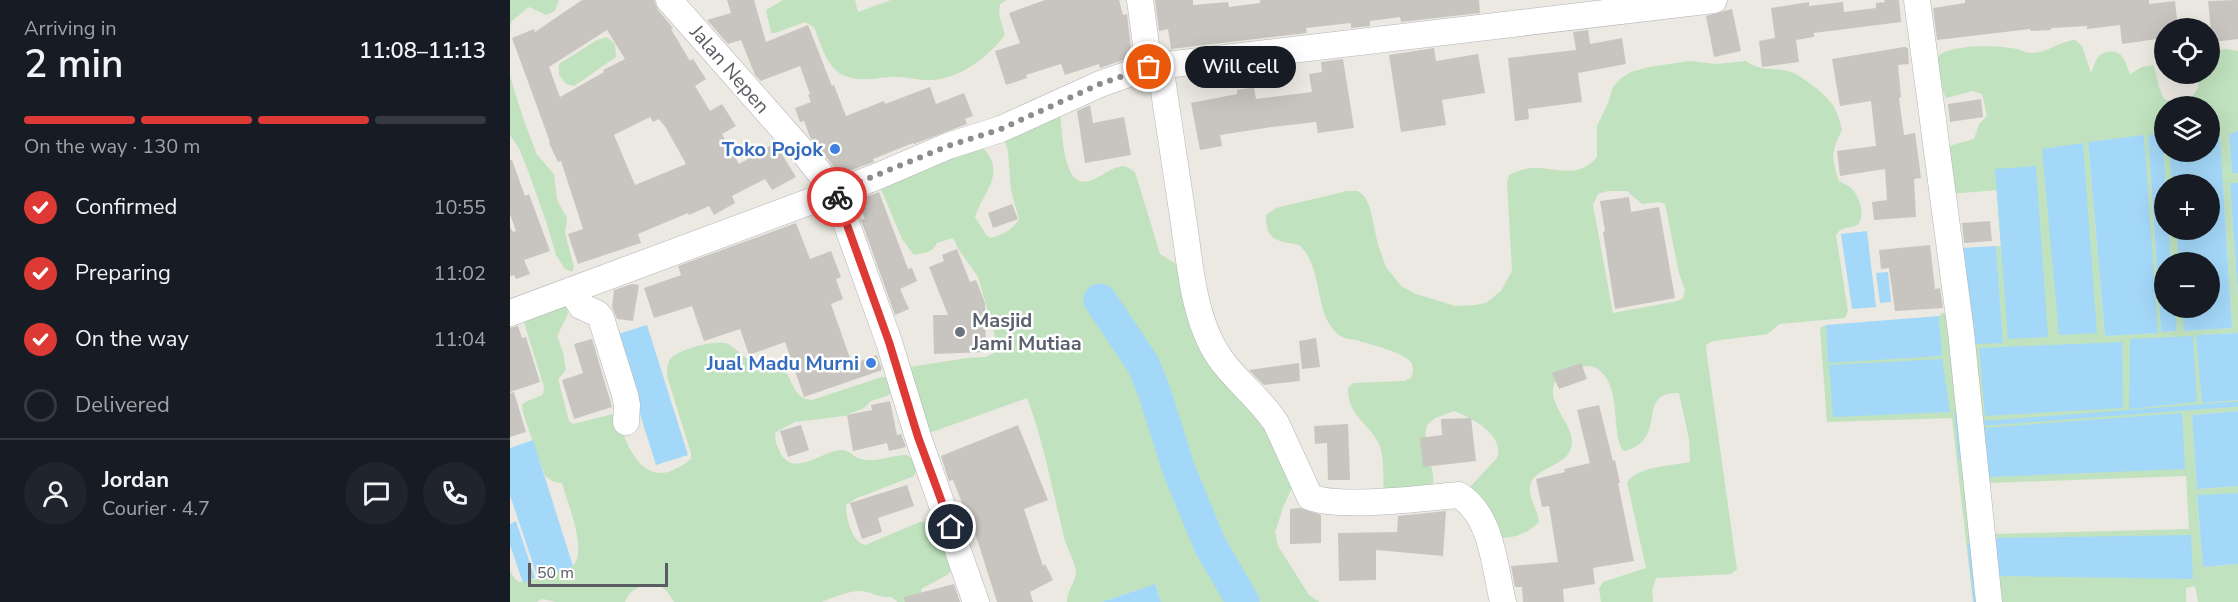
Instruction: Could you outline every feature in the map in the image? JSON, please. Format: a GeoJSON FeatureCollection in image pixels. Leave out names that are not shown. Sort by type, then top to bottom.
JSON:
{"type":"FeatureCollection","features":[{"type":"Feature","properties":{"kind":"street","name":"Jalan Nepen"},"geometry":{"type":"LineString","coordinates":[[669,0],[804,153],[835,192],[889,342],[918,437],[976,602]]}},
{"type":"Feature","properties":{"kind":"street"},"geometry":{"type":"LineString","coordinates":[[1140,0],[1201,321],[1227,370],[1269,412],[1310,497],[1322,502],[1347,503],[1460,495],[1467,500],[1486,526],[1503,602]]}},
{"type":"Feature","properties":{"kind":"street"},"geometry":{"type":"LineString","coordinates":[[510,313],[835,192],[948,146],[1001,129],[1100,84],[1154,66],[1714,0]]}},
{"type":"Feature","properties":{"kind":"street"},"geometry":{"type":"LineString","coordinates":[[1917,0],[1960,323],[1989,602]]}},
{"type":"Feature","properties":{"kind":"street"},"geometry":{"type":"LineString","coordinates":[[571,290],[585,310],[598,314],[601,318],[625,395],[626,422]]}},
{"type":"Feature","properties":{"kind":"green space"},"geometry":{"type":"Polygon","coordinates":[[[510,0],[559,0],[555,11],[546,15],[529,7],[512,21],[510,26],[510,0]]]}},
{"type":"Feature","properties":{"kind":"green space"},"geometry":{"type":"Polygon","coordinates":[[[783,0],[855,0],[858,12],[891,0],[1007,0],[1000,4],[999,14],[1005,35],[973,65],[943,78],[927,80],[896,77],[866,79],[847,77],[831,65],[814,27],[805,22],[771,33],[766,10],[783,0]]]}},
{"type":"Feature","properties":{"kind":"green space"},"geometry":{"type":"Polygon","coordinates":[[[607,37],[615,44],[616,57],[574,86],[566,84],[559,75],[559,64],[597,40],[607,37]]]}},
{"type":"Feature","properties":{"kind":"green space"},"geometry":{"type":"Polygon","coordinates":[[[2075,40],[2082,46],[2091,73],[2100,55],[2107,52],[2121,55],[2130,74],[2142,67],[2153,65],[2154,84],[2159,84],[2163,96],[2154,96],[2154,136],[2148,136],[2156,252],[2154,288],[2144,136],[2088,142],[2105,336],[2157,333],[2156,318],[2160,318],[2161,332],[2176,331],[2175,318],[2183,318],[2185,331],[2232,328],[2220,135],[2220,96],[2193,96],[2198,84],[2220,84],[2220,50],[2238,51],[2238,131],[2229,134],[2232,173],[2238,173],[2238,183],[2230,184],[2238,296],[2238,333],[2197,335],[2202,403],[2238,400],[2238,411],[2192,415],[2197,489],[2238,486],[2238,493],[2197,496],[2203,567],[2238,564],[2238,602],[2198,602],[2195,586],[2186,588],[2186,602],[1973,602],[1952,418],[1827,422],[1820,328],[1826,325],[1828,362],[1941,356],[1939,316],[1942,313],[1954,314],[2003,343],[1996,246],[2001,246],[1997,190],[1950,194],[1949,146],[1974,139],[1979,124],[1987,116],[1982,94],[1973,91],[1946,98],[1939,76],[1939,55],[1946,51],[1977,46],[2019,49],[2028,53],[2036,53],[2075,40]],[[2186,476],[1987,483],[1992,534],[2189,529],[2186,476]]]}},
{"type":"Feature","properties":{"kind":"green space"},"geometry":{"type":"Polygon","coordinates":[[[1690,61],[1716,64],[1746,61],[1757,67],[1785,70],[1807,81],[1829,100],[1837,113],[1842,130],[1834,149],[1835,166],[1839,181],[1850,187],[1857,195],[1861,216],[1858,224],[1840,230],[1836,235],[1848,311],[1845,318],[1779,324],[1768,334],[1713,341],[1707,344],[1737,569],[1731,574],[1656,578],[1652,591],[1653,602],[1601,602],[1599,589],[1603,582],[1646,568],[1627,482],[1647,470],[1690,462],[1689,439],[1679,393],[1666,394],[1658,400],[1646,437],[1638,445],[1624,451],[1618,435],[1614,400],[1606,378],[1599,370],[1589,366],[1578,368],[1562,376],[1554,385],[1553,395],[1572,438],[1571,448],[1568,455],[1532,481],[1530,491],[1539,522],[1518,535],[1507,538],[1495,537],[1467,500],[1471,486],[1497,458],[1498,450],[1492,435],[1485,428],[1454,411],[1435,418],[1427,425],[1426,442],[1433,487],[1384,500],[1381,450],[1375,437],[1351,406],[1348,388],[1353,383],[1404,381],[1411,378],[1412,363],[1378,346],[1342,337],[1332,328],[1326,318],[1313,267],[1307,255],[1299,245],[1274,238],[1268,230],[1266,215],[1276,208],[1347,191],[1358,191],[1365,197],[1370,208],[1378,245],[1386,267],[1401,286],[1416,294],[1455,306],[1486,303],[1501,291],[1512,271],[1507,182],[1509,175],[1530,168],[1567,171],[1590,164],[1597,157],[1597,126],[1613,87],[1631,72],[1690,61]],[[1608,191],[1598,194],[1593,205],[1613,313],[1678,301],[1683,298],[1685,290],[1679,273],[1665,204],[1659,202],[1642,204],[1627,191],[1608,191]]]}},
{"type":"Feature","properties":{"kind":"green space"},"geometry":{"type":"Polygon","coordinates":[[[510,76],[537,155],[554,174],[557,200],[567,218],[565,233],[574,267],[572,272],[565,269],[556,255],[527,168],[519,148],[510,135],[510,76]]]}},
{"type":"Feature","properties":{"kind":"green space"},"geometry":{"type":"Polygon","coordinates":[[[1059,103],[1065,155],[1075,178],[1087,182],[1120,166],[1135,172],[1160,254],[1176,264],[1190,265],[1201,321],[1296,479],[1275,532],[1278,546],[1309,595],[1320,602],[1161,602],[1155,584],[1102,602],[1067,602],[1076,571],[1065,541],[1043,450],[1027,398],[918,437],[903,368],[986,357],[999,350],[978,277],[953,238],[937,243],[927,252],[914,255],[902,239],[876,177],[983,148],[990,157],[993,174],[975,217],[987,236],[991,238],[999,235],[1011,229],[1019,219],[1011,190],[1008,151],[1001,129],[1059,103]]]}},
{"type":"Feature","properties":{"kind":"green space"},"geometry":{"type":"Polygon","coordinates":[[[2164,162],[2170,162],[2171,174],[2165,174],[2164,162]]]}},
{"type":"Feature","properties":{"kind":"green space"},"geometry":{"type":"Polygon","coordinates":[[[2170,240],[2177,240],[2178,252],[2170,252],[2170,240]]]}},
{"type":"Feature","properties":{"kind":"green space"},"geometry":{"type":"Polygon","coordinates":[[[564,293],[568,314],[557,336],[566,370],[558,379],[569,421],[573,424],[617,415],[624,436],[635,457],[650,471],[660,473],[671,471],[691,459],[667,376],[671,358],[682,351],[708,344],[728,344],[751,361],[782,368],[797,392],[805,399],[812,400],[882,377],[889,377],[893,391],[887,396],[871,401],[864,408],[844,416],[795,422],[776,432],[776,443],[784,459],[791,463],[807,462],[841,450],[867,460],[907,455],[915,464],[914,476],[857,498],[846,505],[850,528],[856,539],[865,545],[920,522],[935,521],[953,569],[947,575],[921,589],[922,602],[898,602],[891,597],[856,591],[822,602],[674,602],[663,588],[656,585],[645,585],[631,593],[625,602],[556,602],[543,599],[536,602],[510,602],[510,571],[519,582],[538,579],[573,566],[577,558],[577,538],[562,483],[554,482],[545,476],[522,405],[543,394],[544,387],[520,309],[564,293]]]}},
{"type":"Feature","properties":{"kind":"water"},"geometry":{"type":"Polygon","coordinates":[[[2238,131],[2238,173],[2232,173],[2229,134],[2238,131]]]}},
{"type":"Feature","properties":{"kind":"water"},"geometry":{"type":"Polygon","coordinates":[[[2144,135],[2154,276],[2154,318],[2157,318],[2158,333],[2105,336],[2088,142],[2144,135]]]}},
{"type":"Feature","properties":{"kind":"water"},"geometry":{"type":"Polygon","coordinates":[[[2148,135],[2154,135],[2154,162],[2164,162],[2165,174],[2154,174],[2154,226],[2148,135]]]}},
{"type":"Feature","properties":{"kind":"water"},"geometry":{"type":"Polygon","coordinates":[[[2220,135],[2232,328],[2184,331],[2183,318],[2220,318],[2220,252],[2178,252],[2177,240],[2220,240],[2220,174],[2171,174],[2170,162],[2220,162],[2220,135]]]}},
{"type":"Feature","properties":{"kind":"water"},"geometry":{"type":"Polygon","coordinates":[[[2083,143],[2097,333],[2059,335],[2042,149],[2083,143]]]}},
{"type":"Feature","properties":{"kind":"water"},"geometry":{"type":"Polygon","coordinates":[[[2036,166],[2048,337],[2008,339],[1995,169],[2036,166]]]}},
{"type":"Feature","properties":{"kind":"water"},"geometry":{"type":"Polygon","coordinates":[[[2230,183],[2238,183],[2238,296],[2230,183]]]}},
{"type":"Feature","properties":{"kind":"water"},"geometry":{"type":"Polygon","coordinates":[[[1867,231],[1876,307],[1852,309],[1841,234],[1867,231]]]}},
{"type":"Feature","properties":{"kind":"water"},"geometry":{"type":"Polygon","coordinates":[[[2155,240],[2170,240],[2170,252],[2156,252],[2155,240]]]}},
{"type":"Feature","properties":{"kind":"water"},"geometry":{"type":"Polygon","coordinates":[[[1996,246],[2003,343],[1975,344],[1961,248],[1996,246]]]}},
{"type":"Feature","properties":{"kind":"water"},"geometry":{"type":"Polygon","coordinates":[[[1888,272],[1891,302],[1880,303],[1876,273],[1888,272]]]}},
{"type":"Feature","properties":{"kind":"water"},"geometry":{"type":"Polygon","coordinates":[[[1939,316],[1942,356],[1828,363],[1826,325],[1939,316]]]}},
{"type":"Feature","properties":{"kind":"water"},"geometry":{"type":"Polygon","coordinates":[[[2160,318],[2176,318],[2177,331],[2161,332],[2160,318]]]}},
{"type":"Feature","properties":{"kind":"water"},"geometry":{"type":"Polygon","coordinates":[[[647,325],[688,455],[656,465],[615,335],[647,325]]]}},
{"type":"Feature","properties":{"kind":"water"},"geometry":{"type":"Polygon","coordinates":[[[2238,333],[2238,400],[2202,403],[2196,335],[2238,333]]]}},
{"type":"Feature","properties":{"kind":"water"},"geometry":{"type":"Polygon","coordinates":[[[2193,336],[2197,402],[2129,409],[2130,339],[2193,336]]]}},
{"type":"Feature","properties":{"kind":"water"},"geometry":{"type":"Polygon","coordinates":[[[2122,342],[2123,408],[1985,416],[1979,348],[2122,342]]]}},
{"type":"Feature","properties":{"kind":"water"},"geometry":{"type":"Polygon","coordinates":[[[1942,359],[1950,412],[1833,417],[1829,365],[1942,359]]]}},
{"type":"Feature","properties":{"kind":"water"},"geometry":{"type":"Polygon","coordinates":[[[2238,411],[2238,486],[2197,489],[2192,415],[2238,411]]]}},
{"type":"Feature","properties":{"kind":"water"},"geometry":{"type":"Polygon","coordinates":[[[2182,413],[2185,469],[1988,477],[1983,428],[2182,413]]]}},
{"type":"Feature","properties":{"kind":"water"},"geometry":{"type":"Polygon","coordinates":[[[533,440],[573,566],[538,579],[510,495],[510,448],[533,440]]]}},
{"type":"Feature","properties":{"kind":"water"},"geometry":{"type":"Polygon","coordinates":[[[2238,493],[2238,564],[2203,567],[2197,495],[2238,493]]]}},
{"type":"Feature","properties":{"kind":"water"},"geometry":{"type":"Polygon","coordinates":[[[516,521],[535,578],[523,583],[510,545],[510,524],[516,521]]]}},
{"type":"Feature","properties":{"kind":"water"},"geometry":{"type":"Polygon","coordinates":[[[2191,535],[2193,579],[1997,576],[1992,538],[2191,535]]]}},
{"type":"Feature","properties":{"kind":"water"},"geometry":{"type":"Polygon","coordinates":[[[1155,584],[1161,602],[1102,602],[1155,584]]]}},
{"type":"Feature","properties":{"kind":"building"},"geometry":{"type":"Polygon","coordinates":[[[582,0],[654,0],[658,10],[673,28],[671,29],[690,61],[693,59],[706,79],[695,86],[710,111],[722,104],[736,126],[722,134],[739,164],[775,143],[796,177],[772,190],[765,179],[732,196],[735,203],[714,215],[709,206],[689,215],[688,213],[638,234],[641,243],[578,264],[568,234],[583,229],[561,161],[558,162],[549,143],[512,38],[534,29],[535,32],[582,0]],[[607,30],[549,67],[560,97],[625,59],[607,30]],[[650,117],[614,135],[635,185],[686,164],[666,128],[659,119],[653,122],[650,117]]]}},
{"type":"Feature","properties":{"kind":"building"},"geometry":{"type":"Polygon","coordinates":[[[727,0],[754,0],[766,42],[808,25],[846,116],[930,87],[936,104],[964,93],[973,116],[965,119],[967,124],[913,143],[873,159],[874,162],[840,174],[810,137],[804,121],[800,122],[795,108],[811,102],[800,66],[761,81],[755,75],[741,40],[728,44],[707,20],[731,13],[727,0]]]}},
{"type":"Feature","properties":{"kind":"building"},"geometry":{"type":"Polygon","coordinates":[[[1045,0],[1119,0],[1123,15],[1127,14],[1132,57],[1100,68],[1099,64],[1065,75],[1061,64],[1026,75],[1027,78],[1006,85],[995,51],[1020,43],[1009,13],[1045,0]]]}},
{"type":"Feature","properties":{"kind":"building"},"geometry":{"type":"Polygon","coordinates":[[[1155,0],[1193,0],[1193,5],[1228,2],[1229,7],[1260,3],[1260,0],[1479,0],[1480,13],[1401,22],[1400,17],[1370,21],[1370,26],[1351,28],[1351,23],[1306,28],[1307,33],[1171,49],[1168,29],[1159,31],[1155,0]]]}},
{"type":"Feature","properties":{"kind":"building"},"geometry":{"type":"Polygon","coordinates":[[[1884,0],[1899,0],[1901,22],[1814,33],[1814,37],[1796,40],[1799,62],[1762,67],[1759,41],[1775,38],[1771,8],[1809,2],[1809,6],[1843,2],[1844,12],[1876,8],[1876,3],[1885,2],[1884,0]]]}},
{"type":"Feature","properties":{"kind":"building"},"geometry":{"type":"Polygon","coordinates":[[[1965,0],[2149,0],[2149,4],[2175,1],[2177,18],[2154,18],[2154,39],[2122,44],[2120,25],[2087,29],[2087,26],[2051,28],[2051,30],[2031,31],[2030,29],[1937,40],[1933,8],[1965,3],[1965,0]]]}},
{"type":"Feature","properties":{"kind":"building"},"geometry":{"type":"Polygon","coordinates":[[[2238,0],[2238,39],[2220,41],[2220,18],[2210,18],[2208,1],[2238,0]]]}},
{"type":"Feature","properties":{"kind":"building"},"geometry":{"type":"Polygon","coordinates":[[[1732,9],[1741,51],[1714,57],[1706,16],[1732,9]]]}},
{"type":"Feature","properties":{"kind":"building"},"geometry":{"type":"Polygon","coordinates":[[[1588,30],[1590,44],[1622,38],[1626,64],[1578,73],[1582,102],[1528,109],[1529,119],[1515,121],[1508,58],[1576,50],[1573,32],[1588,30]]]}},
{"type":"Feature","properties":{"kind":"building"},"geometry":{"type":"Polygon","coordinates":[[[1434,48],[1436,61],[1478,54],[1485,93],[1442,100],[1446,125],[1401,132],[1389,55],[1434,48]]]}},
{"type":"Feature","properties":{"kind":"building"},"geometry":{"type":"Polygon","coordinates":[[[1908,48],[1909,64],[1898,65],[1901,97],[1899,98],[1904,135],[1915,133],[1921,178],[1914,179],[1916,217],[1874,220],[1872,202],[1887,200],[1885,169],[1840,176],[1837,151],[1876,146],[1871,101],[1840,106],[1832,59],[1908,48]]]}},
{"type":"Feature","properties":{"kind":"building"},"geometry":{"type":"Polygon","coordinates":[[[1343,59],[1354,128],[1318,133],[1316,122],[1272,127],[1220,135],[1222,146],[1200,150],[1191,103],[1237,94],[1237,90],[1254,87],[1256,99],[1312,92],[1309,74],[1322,72],[1321,62],[1343,59]]]}},
{"type":"Feature","properties":{"kind":"building"},"geometry":{"type":"Polygon","coordinates":[[[1981,99],[1983,117],[1950,122],[1948,104],[1981,99]]]}},
{"type":"Feature","properties":{"kind":"building"},"geometry":{"type":"Polygon","coordinates":[[[1090,105],[1093,123],[1124,117],[1131,155],[1085,163],[1077,111],[1090,105]]]}},
{"type":"Feature","properties":{"kind":"building"},"geometry":{"type":"Polygon","coordinates":[[[510,160],[512,160],[525,196],[529,194],[550,251],[524,260],[530,274],[516,279],[514,275],[510,276],[510,227],[513,232],[516,231],[510,214],[510,160]]]}},
{"type":"Feature","properties":{"kind":"building"},"geometry":{"type":"Polygon","coordinates":[[[879,192],[908,269],[912,268],[917,281],[900,289],[909,309],[895,315],[861,220],[865,219],[857,200],[879,192]]]}},
{"type":"Feature","properties":{"kind":"building"},"geometry":{"type":"Polygon","coordinates":[[[1629,197],[1631,212],[1659,207],[1675,298],[1615,309],[1600,201],[1629,197]]]}},
{"type":"Feature","properties":{"kind":"building"},"geometry":{"type":"Polygon","coordinates":[[[1012,204],[1018,219],[993,228],[988,213],[1012,204]]]}},
{"type":"Feature","properties":{"kind":"building"},"geometry":{"type":"Polygon","coordinates":[[[1990,221],[1992,241],[1964,243],[1962,223],[1990,221]]]}},
{"type":"Feature","properties":{"kind":"building"},"geometry":{"type":"Polygon","coordinates":[[[796,223],[810,259],[831,251],[841,277],[836,279],[843,299],[831,304],[852,364],[877,355],[882,370],[804,397],[785,342],[749,355],[740,329],[704,341],[692,306],[654,318],[644,288],[681,275],[678,266],[796,223]]]}},
{"type":"Feature","properties":{"kind":"building"},"geometry":{"type":"Polygon","coordinates":[[[1930,245],[1935,289],[1940,288],[1943,308],[1895,311],[1889,268],[1881,269],[1879,250],[1930,245]]]}},
{"type":"Feature","properties":{"kind":"building"},"geometry":{"type":"Polygon","coordinates":[[[957,249],[970,282],[976,280],[985,303],[986,352],[934,354],[933,315],[948,315],[929,267],[944,261],[942,255],[957,249]]]}},
{"type":"Feature","properties":{"kind":"building"},"geometry":{"type":"Polygon","coordinates":[[[632,284],[639,285],[633,321],[617,319],[612,307],[614,290],[632,284]]]}},
{"type":"Feature","properties":{"kind":"building"},"geometry":{"type":"Polygon","coordinates":[[[518,326],[522,338],[526,337],[540,382],[510,392],[510,328],[518,326]]]}},
{"type":"Feature","properties":{"kind":"building"},"geometry":{"type":"Polygon","coordinates":[[[1316,338],[1320,367],[1302,369],[1299,341],[1316,338]]]}},
{"type":"Feature","properties":{"kind":"building"},"geometry":{"type":"Polygon","coordinates":[[[592,339],[612,407],[574,419],[562,380],[583,373],[574,344],[592,339]]]}},
{"type":"Feature","properties":{"kind":"building"},"geometry":{"type":"Polygon","coordinates":[[[1299,363],[1300,381],[1264,385],[1249,370],[1299,363]]]}},
{"type":"Feature","properties":{"kind":"building"},"geometry":{"type":"Polygon","coordinates":[[[1581,363],[1587,379],[1559,389],[1552,373],[1581,363]]]}},
{"type":"Feature","properties":{"kind":"building"},"geometry":{"type":"Polygon","coordinates":[[[514,392],[526,432],[510,437],[510,393],[514,392]]]}},
{"type":"Feature","properties":{"kind":"building"},"geometry":{"type":"Polygon","coordinates":[[[890,401],[897,435],[901,434],[906,447],[889,451],[887,443],[853,451],[847,415],[872,410],[871,405],[890,401]]]}},
{"type":"Feature","properties":{"kind":"building"},"geometry":{"type":"Polygon","coordinates":[[[1599,405],[1613,461],[1615,460],[1634,561],[1593,568],[1595,584],[1563,589],[1564,602],[1523,602],[1522,587],[1515,587],[1511,566],[1558,562],[1549,506],[1542,507],[1536,479],[1590,463],[1577,410],[1599,405]]]}},
{"type":"Feature","properties":{"kind":"building"},"geometry":{"type":"Polygon","coordinates":[[[1471,418],[1476,461],[1423,467],[1420,438],[1442,435],[1441,419],[1471,418]]]}},
{"type":"Feature","properties":{"kind":"building"},"geometry":{"type":"Polygon","coordinates":[[[1348,424],[1350,480],[1328,480],[1327,443],[1315,444],[1314,426],[1348,424]]]}},
{"type":"Feature","properties":{"kind":"building"},"geometry":{"type":"Polygon","coordinates":[[[801,425],[809,450],[788,457],[780,431],[801,425]]]}},
{"type":"Feature","properties":{"kind":"building"},"geometry":{"type":"Polygon","coordinates":[[[1018,425],[1048,500],[1024,509],[1043,566],[1045,564],[1053,580],[1030,592],[1033,602],[997,602],[970,517],[968,518],[953,480],[949,481],[941,456],[1018,425]]]}},
{"type":"Feature","properties":{"kind":"building"},"geometry":{"type":"Polygon","coordinates":[[[907,485],[914,506],[878,518],[882,532],[862,539],[850,503],[907,485]]]}},
{"type":"Feature","properties":{"kind":"building"},"geometry":{"type":"Polygon","coordinates":[[[1300,508],[1321,515],[1321,543],[1290,544],[1290,509],[1300,508]]]}},
{"type":"Feature","properties":{"kind":"building"},"geometry":{"type":"Polygon","coordinates":[[[1446,511],[1443,556],[1376,550],[1376,580],[1339,581],[1338,533],[1397,532],[1398,516],[1446,511]]]}},
{"type":"Feature","properties":{"kind":"building"},"geometry":{"type":"Polygon","coordinates":[[[954,584],[960,602],[905,602],[904,597],[954,584]]]}},
{"type":"Feature","properties":{"kind":"waterway"},"geometry":{"type":"LineString","coordinates":[[1100,300],[1143,364],[1179,470],[1210,545],[1243,602]]}},
{"type":"Feature","properties":{"kind":"waterway"},"geometry":{"type":"LineString","coordinates":[[1980,417],[1984,423],[1989,423],[2238,404]]}},
{"type":"Feature","properties":{"kind":"waterway"},"geometry":{"type":"LineString","coordinates":[[1957,413],[1961,458]]}},
{"type":"Feature","properties":{"kind":"waterway"},"geometry":{"type":"LineString","coordinates":[[1970,545],[1976,602]]}},
{"type":"Feature","properties":{"kind":"way so far"},"geometry":{"type":"LineString","coordinates":[[837,197],[835,192],[948,146],[1001,129],[1100,84],[1149,67]]}},
{"type":"Feature","properties":{"kind":"place","name":"Will cell"},"geometry":{"type":"Point","coordinates":[1149,67]}},
{"type":"Feature","properties":{"kind":"place","name":"Toko Pojok"},"geometry":{"type":"Point","coordinates":[835,149]}},
{"type":"Feature","properties":{"kind":"place","name":"Masjid Jami Mutiaa"},"geometry":{"type":"Point","coordinates":[960,332]}},
{"type":"Feature","properties":{"kind":"place","name":"Jual Madu Murni"},"geometry":{"type":"Point","coordinates":[871,363]}},
{"type":"Feature","properties":{"kind":"route"},"geometry":{"type":"LineString","coordinates":[[837,197],[889,342],[918,437],[951,527]]}}]}
